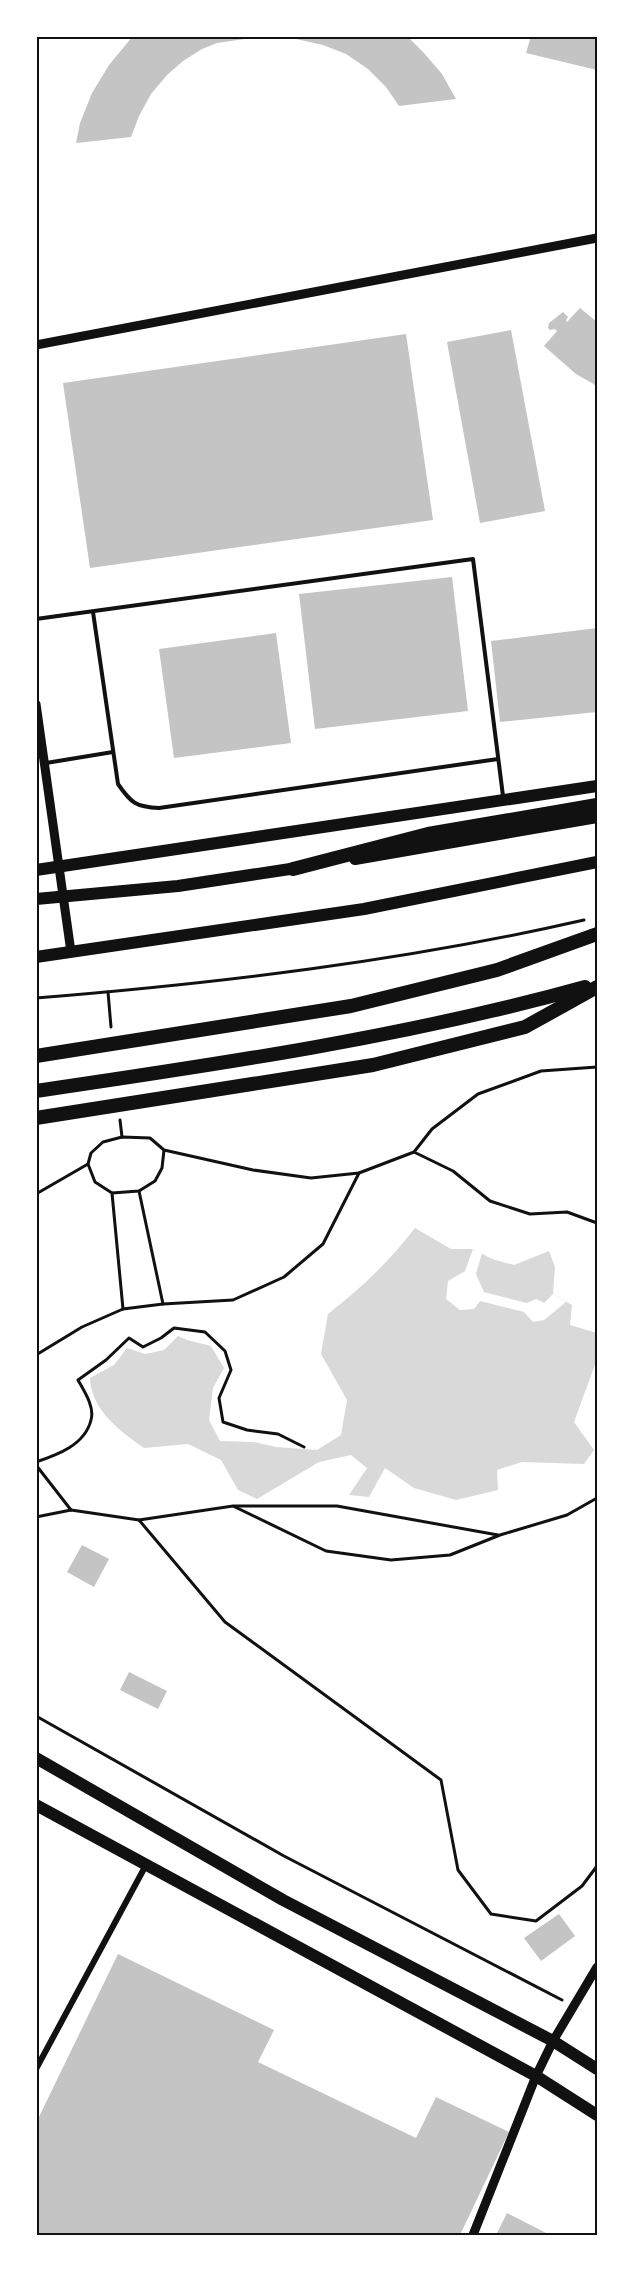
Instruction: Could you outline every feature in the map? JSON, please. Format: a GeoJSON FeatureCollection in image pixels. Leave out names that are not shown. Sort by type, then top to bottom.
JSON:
{"type":"FeatureCollection","features":[{"type":"Feature","properties":{"kind":"highway"},"geometry":{"type":"LineString","coordinates":[[293,869],[428,834],[597,806]]}},
{"type":"Feature","properties":{"kind":"highway"},"geometry":{"type":"LineString","coordinates":[[36,1056],[351,1006],[497,970],[597,934]]}},
{"type":"Feature","properties":{"kind":"highway"},"geometry":{"type":"LineString","coordinates":[[36,1090],[262,1058],[506,1009],[597,985]]}},
{"type":"Feature","properties":{"kind":"highway"},"geometry":{"type":"LineString","coordinates":[[36,1118],[373,1065],[525,1027],[597,985]]}},
{"type":"Feature","properties":{"kind":"main road"},"geometry":{"type":"LineString","coordinates":[[36,870],[597,786]]}},
{"type":"Feature","properties":{"kind":"main road"},"geometry":{"type":"LineString","coordinates":[[36,899],[178,886],[597,818]]}},
{"type":"Feature","properties":{"kind":"main road"},"geometry":{"type":"LineString","coordinates":[[36,957],[364,909],[597,862]]}},
{"type":"Feature","properties":{"kind":"main road"},"geometry":{"type":"LineString","coordinates":[[36,1758],[283,1900],[553,2041],[597,2069]]}},
{"type":"Feature","properties":{"kind":"main road"},"geometry":{"type":"LineString","coordinates":[[36,1806],[536,2076],[597,2115]]}},
{"type":"Feature","properties":{"kind":"street"},"geometry":{"type":"LineString","coordinates":[[36,345],[597,238]]}},
{"type":"Feature","properties":{"kind":"street"},"geometry":{"type":"LineString","coordinates":[[36,704],[71,952]]}},
{"type":"Feature","properties":{"kind":"street"},"geometry":{"type":"LineString","coordinates":[[36,2069],[146,1865]]}},
{"type":"Feature","properties":{"kind":"street"},"geometry":{"type":"LineString","coordinates":[[473,2235],[536,2076],[553,2041],[597,1967]]}},
{"type":"Feature","properties":{"kind":"lane"},"geometry":{"type":"LineString","coordinates":[[36,619],[473,559],[503,800]]}},
{"type":"Feature","properties":{"kind":"lane"},"geometry":{"type":"LineString","coordinates":[[93,612],[118,784],[128,798],[140,807],[159,808],[498,759]]}},
{"type":"Feature","properties":{"kind":"lane"},"geometry":{"type":"LineString","coordinates":[[44,763],[113,752]]}},
{"type":"Feature","properties":{"kind":"path"},"geometry":{"type":"LineString","coordinates":[[36,998],[340,966],[587,919]]}},
{"type":"Feature","properties":{"kind":"path"},"geometry":{"type":"LineString","coordinates":[[164,1150],[162,1168],[155,1181],[139,1191],[112,1193],[95,1182],[88,1164],[91,1153],[103,1142],[122,1137],[150,1138],[164,1150],[252,1170],[311,1178],[359,1173],[414,1152],[432,1129],[478,1094],[541,1071],[597,1067]]}},
{"type":"Feature","properties":{"kind":"path"},"geometry":{"type":"LineString","coordinates":[[414,1152],[453,1171],[490,1201],[530,1214],[567,1212],[597,1223]]}},
{"type":"Feature","properties":{"kind":"path"},"geometry":{"type":"LineString","coordinates":[[36,1194],[88,1164]]}},
{"type":"Feature","properties":{"kind":"path"},"geometry":{"type":"LineString","coordinates":[[36,1355],[82,1327],[123,1309],[233,1300],[284,1277],[323,1244],[359,1173]]}},
{"type":"Feature","properties":{"kind":"path"},"geometry":{"type":"LineString","coordinates":[[139,1191],[163,1304]]}},
{"type":"Feature","properties":{"kind":"path"},"geometry":{"type":"LineString","coordinates":[[112,1193],[123,1309]]}},
{"type":"Feature","properties":{"kind":"path"},"geometry":{"type":"LineString","coordinates":[[71,1510],[36,1464],[64,1452],[83,1436],[92,1419],[90,1403],[78,1380],[106,1360],[129,1338],[143,1347],[174,1328],[205,1332],[225,1351],[231,1370],[219,1398],[223,1422],[247,1430],[278,1434],[304,1447]]}},
{"type":"Feature","properties":{"kind":"path"},"geometry":{"type":"LineString","coordinates":[[233,1506],[326,1551],[391,1560],[450,1556],[500,1535],[567,1515],[597,1498]]}},
{"type":"Feature","properties":{"kind":"path"},"geometry":{"type":"LineString","coordinates":[[36,1517],[71,1510],[139,1521],[233,1506],[337,1506],[500,1535]]}},
{"type":"Feature","properties":{"kind":"path"},"geometry":{"type":"LineString","coordinates":[[139,1521],[225,1622],[441,1780],[458,1870],[491,1914],[536,1921],[582,1886],[597,1866]]}},
{"type":"Feature","properties":{"kind":"path"},"geometry":{"type":"LineString","coordinates":[[36,1716],[284,1856],[574,2006]]}},
{"type":"Feature","properties":{"kind":"shaded area"},"geometry":{"type":"Polygon","coordinates":[[[415,1228],[451,1249],[473,1249],[492,1259],[514,1265],[549,1251],[555,1267],[553,1294],[572,1305],[570,1325],[597,1333],[597,1359],[574,1422],[594,1450],[584,1464],[522,1462],[497,1470],[498,1490],[456,1500],[414,1488],[385,1468],[369,1497],[349,1495],[367,1468],[351,1455],[319,1462],[257,1499],[238,1490],[221,1460],[188,1444],[144,1448],[108,1419],[95,1400],[90,1378],[114,1365],[127,1348],[145,1354],[164,1350],[178,1336],[211,1346],[224,1368],[213,1388],[209,1420],[220,1441],[254,1442],[276,1447],[317,1450],[341,1435],[347,1400],[321,1354],[328,1314],[374,1274],[415,1228]]]}},
{"type":"Feature","properties":{"kind":"pier"},"geometry":{"type":"Polygon","coordinates":[[[473,1249],[482,1253],[476,1274],[484,1292],[527,1303],[536,1299],[544,1303],[553,1294],[566,1302],[544,1320],[533,1322],[524,1312],[480,1301],[474,1309],[460,1310],[446,1299],[448,1281],[465,1271],[473,1249]]]}},
{"type":"Feature","properties":{"kind":"building"},"geometry":{"type":"Polygon","coordinates":[[[133,36],[252,36],[252,38],[217,43],[183,61],[151,94],[131,137],[76,143],[80,123],[92,93],[109,65],[133,36]]]}},
{"type":"Feature","properties":{"kind":"building"},"geometry":{"type":"Polygon","coordinates":[[[283,36],[407,36],[442,74],[456,99],[399,106],[386,87],[368,69],[346,54],[323,45],[283,36]]]}},
{"type":"Feature","properties":{"kind":"building"},"geometry":{"type":"Polygon","coordinates":[[[531,36],[597,36],[597,70],[526,53],[531,36]]]}},
{"type":"Feature","properties":{"kind":"building"},"geometry":{"type":"Polygon","coordinates":[[[580,308],[597,322],[597,386],[576,374],[544,346],[557,331],[548,328],[549,323],[563,312],[568,317],[567,322],[580,308]]]}},
{"type":"Feature","properties":{"kind":"building"},"geometry":{"type":"Polygon","coordinates":[[[511,330],[545,511],[480,523],[447,342],[511,330]]]}},
{"type":"Feature","properties":{"kind":"building"},"geometry":{"type":"Polygon","coordinates":[[[406,334],[433,520],[90,568],[63,383],[406,334]]]}},
{"type":"Feature","properties":{"kind":"building"},"geometry":{"type":"Polygon","coordinates":[[[452,577],[468,711],[315,729],[299,594],[452,577]]]}},
{"type":"Feature","properties":{"kind":"building"},"geometry":{"type":"Polygon","coordinates":[[[597,628],[597,712],[500,722],[491,641],[597,628]]]}},
{"type":"Feature","properties":{"kind":"building"},"geometry":{"type":"Polygon","coordinates":[[[276,633],[291,743],[174,758],[159,649],[276,633]]]}},
{"type":"Feature","properties":{"kind":"building"},"geometry":{"type":"Polygon","coordinates":[[[82,1545],[109,1559],[94,1587],[67,1572],[82,1545]]]}},
{"type":"Feature","properties":{"kind":"building"},"geometry":{"type":"Polygon","coordinates":[[[129,1672],[167,1691],[158,1709],[120,1690],[129,1672]]]}},
{"type":"Feature","properties":{"kind":"building"},"geometry":{"type":"Polygon","coordinates":[[[559,1914],[575,1936],[541,1961],[524,1938],[559,1914]]]}},
{"type":"Feature","properties":{"kind":"building"},"geometry":{"type":"Polygon","coordinates":[[[118,1954],[274,2030],[258,2062],[416,2138],[436,2097],[509,2132],[460,2235],[36,2235],[36,2123],[118,1954]]]}},
{"type":"Feature","properties":{"kind":"building"},"geometry":{"type":"Polygon","coordinates":[[[507,2213],[550,2235],[496,2235],[507,2213]]]}}]}
